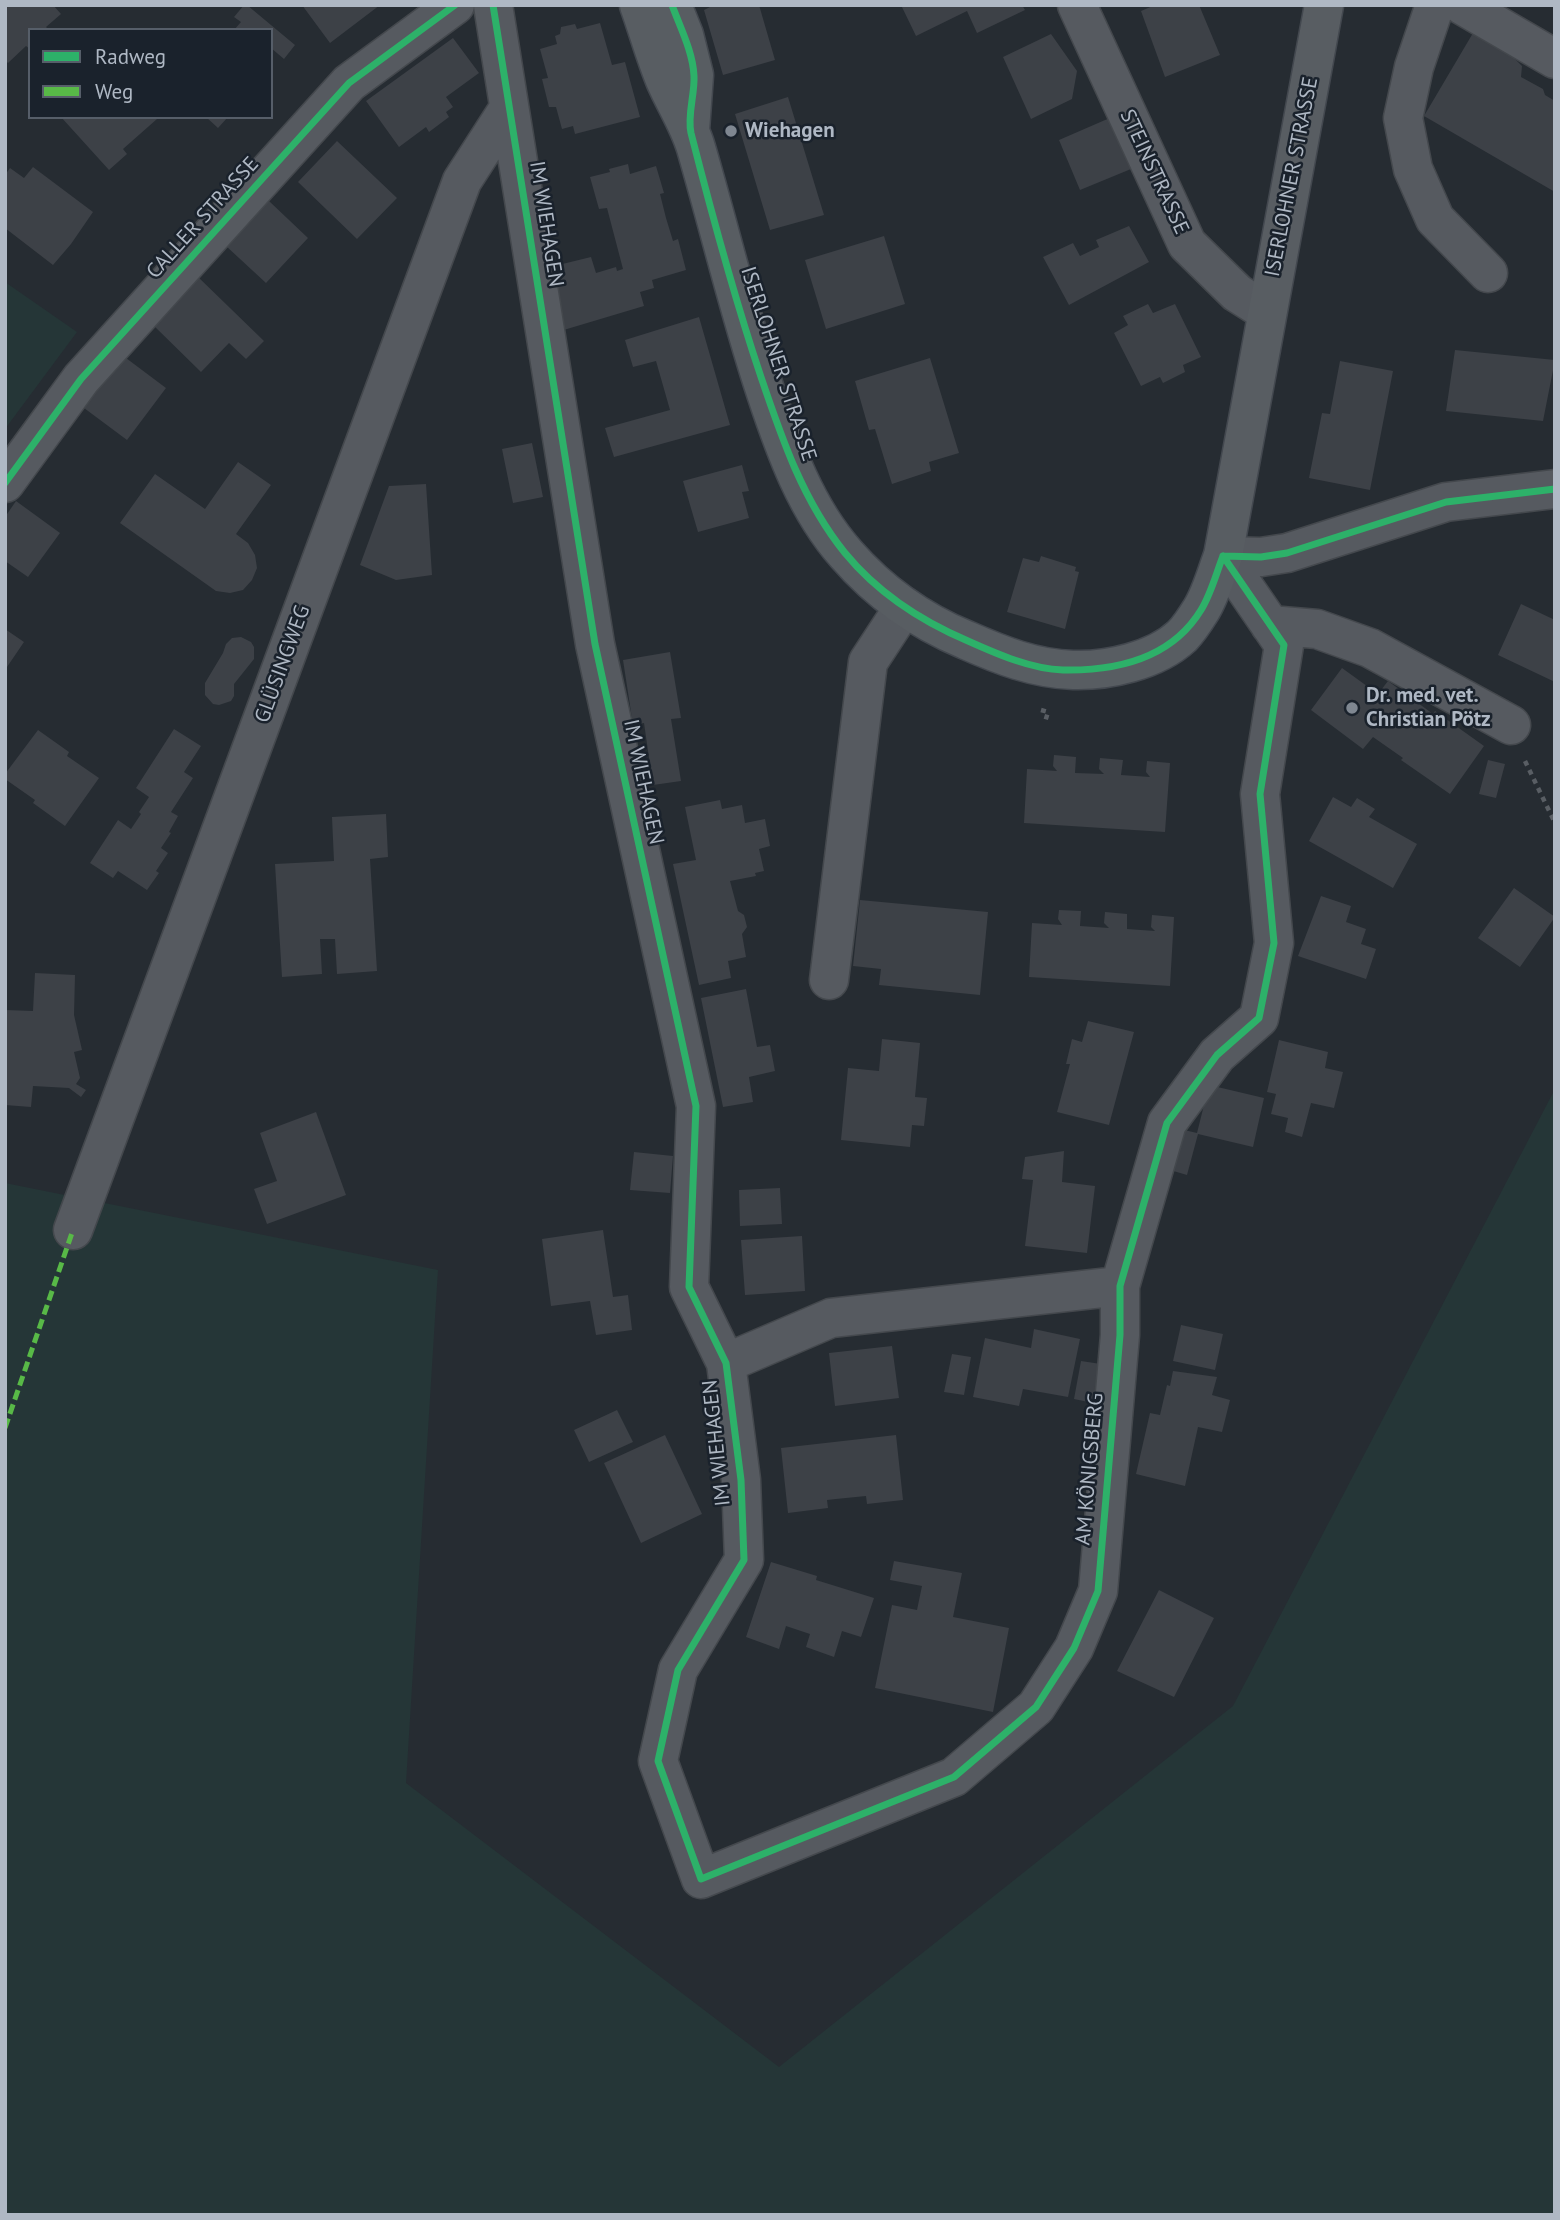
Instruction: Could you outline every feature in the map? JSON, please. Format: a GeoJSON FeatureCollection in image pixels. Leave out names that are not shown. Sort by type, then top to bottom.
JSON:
{"type":"FeatureCollection","features":[{"type":"Feature","properties":{"kind":"main road","name":"ISERLOHNER STRASSE"},"geometry":{"type":"LineString","coordinates":[[639,5],[664,79],[690,130],[748,338],[797,477],[820,518],[845,553],[871,580],[904,607],[954,635],[1002,656],[1054,670],[1111,669],[1151,655],[1182,636],[1202,609],[1223,556],[1324,5]]}},
{"type":"Feature","properties":{"kind":"main road","name":"ISERLOHNER STRASSE"},"geometry":{"type":"LineString","coordinates":[[672,5],[684,36],[694,75],[690,130]]}},
{"type":"Feature","properties":{"kind":"street","name":"CALLER STRASSE"},"geometry":{"type":"LineString","coordinates":[[5,483],[80,379],[349,83],[455,5]]}},
{"type":"Feature","properties":{"kind":"street","name":"IM WIEHAGEN"},"geometry":{"type":"LineString","coordinates":[[493,5],[595,644],[696,1106],[689,1287],[726,1363],[741,1480],[744,1560]]}},
{"type":"Feature","properties":{"kind":"street","name":"STEINSTRASSE"},"geometry":{"type":"LineString","coordinates":[[1077,5],[1187,244],[1237,293],[1267,312]]}},
{"type":"Feature","properties":{"kind":"street"},"geometry":{"type":"LineString","coordinates":[[1435,5],[1414,67],[1404,118],[1413,169],[1435,219],[1488,273]]}},
{"type":"Feature","properties":{"kind":"street"},"geometry":{"type":"LineString","coordinates":[[1462,5],[1555,59]]}},
{"type":"Feature","properties":{"kind":"street","name":"GLÜSINGWEG"},"geometry":{"type":"LineString","coordinates":[[73,1230],[462,181],[509,108]]}},
{"type":"Feature","properties":{"kind":"street"},"geometry":{"type":"LineString","coordinates":[[1223,556],[1287,553],[1446,502],[1555,489]]}},
{"type":"Feature","properties":{"kind":"street","name":"AM KÖNIGSBERG"},"geometry":{"type":"LineString","coordinates":[[744,1560],[678,1670],[658,1761],[701,1879],[954,1777],[1037,1707],[1074,1648],[1098,1591],[1120,1335],[1120,1286],[1167,1123],[1217,1055],[1259,1018],[1274,943],[1260,794],[1284,645],[1223,556]]}},
{"type":"Feature","properties":{"kind":"street"},"geometry":{"type":"LineString","coordinates":[[829,980],[868,662],[904,607]]}},
{"type":"Feature","properties":{"kind":"street"},"geometry":{"type":"LineString","coordinates":[[1270,625],[1317,629],[1370,648],[1517,741]]}},
{"type":"Feature","properties":{"kind":"street"},"geometry":{"type":"LineString","coordinates":[[726,1363],[831,1318],[1120,1286]]}},
{"type":"Feature","properties":{"kind":"path"},"geometry":{"type":"LineString","coordinates":[[1517,741],[1555,823]]}},
{"type":"Feature","properties":{"kind":"shaded area"},"geometry":{"type":"Polygon","coordinates":[[[5,282],[77,332],[5,429],[5,282]]]}},
{"type":"Feature","properties":{"kind":"shaded area"},"geometry":{"type":"Polygon","coordinates":[[[1555,1089],[1555,2215],[5,2215],[5,1183],[438,1270],[406,1783],[779,2067],[1233,1706],[1555,1089]]]}},
{"type":"Feature","properties":{"kind":"building"},"geometry":{"type":"Polygon","coordinates":[[[5,5],[53,5],[61,14],[47,28],[28,28],[28,48],[26,46],[8,63],[5,60],[5,5]]]}},
{"type":"Feature","properties":{"kind":"building"},"geometry":{"type":"Polygon","coordinates":[[[247,5],[295,45],[284,59],[273,50],[273,28],[236,28],[241,22],[234,17],[247,5]]]}},
{"type":"Feature","properties":{"kind":"building"},"geometry":{"type":"Polygon","coordinates":[[[302,5],[380,5],[330,43],[302,5]]]}},
{"type":"Feature","properties":{"kind":"building"},"geometry":{"type":"Polygon","coordinates":[[[714,5],[759,5],[775,60],[723,75],[704,10],[714,5]]]}},
{"type":"Feature","properties":{"kind":"building"},"geometry":{"type":"Polygon","coordinates":[[[901,5],[1022,5],[1025,10],[977,33],[967,11],[916,36],[901,5]]]}},
{"type":"Feature","properties":{"kind":"building"},"geometry":{"type":"Polygon","coordinates":[[[1155,5],[1199,5],[1220,55],[1165,77],[1141,11],[1155,5]]]}},
{"type":"Feature","properties":{"kind":"building"},"geometry":{"type":"Polygon","coordinates":[[[600,23],[612,65],[625,62],[640,117],[575,134],[573,126],[562,129],[556,107],[549,107],[542,79],[548,78],[540,49],[557,44],[555,36],[560,34],[561,27],[575,24],[577,29],[600,23]]]}},
{"type":"Feature","properties":{"kind":"building"},"geometry":{"type":"Polygon","coordinates":[[[1473,33],[1510,54],[1522,66],[1521,77],[1543,89],[1545,95],[1555,101],[1555,192],[1424,116],[1473,33]]]}},
{"type":"Feature","properties":{"kind":"building"},"geometry":{"type":"Polygon","coordinates":[[[1051,34],[1077,71],[1072,99],[1031,119],[1003,57],[1051,34]]]}},
{"type":"Feature","properties":{"kind":"building"},"geometry":{"type":"Polygon","coordinates":[[[453,38],[479,73],[446,97],[453,107],[446,112],[449,117],[429,132],[426,127],[399,147],[366,101],[453,38]]]}},
{"type":"Feature","properties":{"kind":"building"},"geometry":{"type":"Polygon","coordinates":[[[788,97],[824,215],[770,230],[735,114],[788,97]]]}},
{"type":"Feature","properties":{"kind":"building"},"geometry":{"type":"Polygon","coordinates":[[[1112,117],[1131,169],[1080,190],[1059,140],[1112,117]]]}},
{"type":"Feature","properties":{"kind":"building"},"geometry":{"type":"Polygon","coordinates":[[[63,119],[157,119],[123,149],[127,154],[109,170],[63,119]]]}},
{"type":"Feature","properties":{"kind":"building"},"geometry":{"type":"Polygon","coordinates":[[[208,119],[226,119],[218,128],[208,119]]]}},
{"type":"Feature","properties":{"kind":"building"},"geometry":{"type":"Polygon","coordinates":[[[337,141],[397,198],[357,239],[298,182],[337,141]]]}},
{"type":"Feature","properties":{"kind":"building"},"geometry":{"type":"Polygon","coordinates":[[[628,164],[630,174],[656,166],[664,193],[660,194],[666,218],[673,241],[678,239],[686,270],[652,280],[654,288],[640,292],[644,306],[557,332],[546,268],[591,257],[596,273],[616,267],[617,271],[623,269],[607,208],[599,209],[590,177],[628,164]]]}},
{"type":"Feature","properties":{"kind":"building"},"geometry":{"type":"Polygon","coordinates":[[[33,167],[93,212],[53,265],[5,228],[5,175],[10,168],[24,178],[33,167]]]}},
{"type":"Feature","properties":{"kind":"building"},"geometry":{"type":"Polygon","coordinates":[[[269,201],[308,238],[266,283],[226,246],[269,201]]]}},
{"type":"Feature","properties":{"kind":"building"},"geometry":{"type":"Polygon","coordinates":[[[1129,226],[1149,262],[1069,305],[1043,257],[1073,243],[1080,256],[1099,247],[1096,240],[1129,226]]]}},
{"type":"Feature","properties":{"kind":"building"},"geometry":{"type":"Polygon","coordinates":[[[884,236],[905,304],[826,329],[805,260],[884,236]]]}},
{"type":"Feature","properties":{"kind":"building"},"geometry":{"type":"Polygon","coordinates":[[[196,275],[264,341],[246,359],[229,343],[201,372],[151,323],[196,275]]]}},
{"type":"Feature","properties":{"kind":"building"},"geometry":{"type":"Polygon","coordinates":[[[1148,304],[1153,313],[1175,304],[1201,357],[1183,365],[1185,372],[1163,383],[1160,377],[1141,386],[1114,333],[1128,325],[1123,316],[1148,304]]]}},
{"type":"Feature","properties":{"kind":"building"},"geometry":{"type":"Polygon","coordinates":[[[699,317],[730,425],[614,457],[605,428],[670,410],[656,361],[633,367],[625,340],[699,317]]]}},
{"type":"Feature","properties":{"kind":"building"},"geometry":{"type":"Polygon","coordinates":[[[1455,350],[1555,360],[1543,421],[1446,411],[1455,350]]]}},
{"type":"Feature","properties":{"kind":"building"},"geometry":{"type":"Polygon","coordinates":[[[122,355],[166,388],[127,440],[84,408],[122,355]]]}},
{"type":"Feature","properties":{"kind":"building"},"geometry":{"type":"Polygon","coordinates":[[[930,358],[959,453],[929,462],[931,471],[892,484],[875,429],[869,430],[855,381],[930,358]]]}},
{"type":"Feature","properties":{"kind":"building"},"geometry":{"type":"Polygon","coordinates":[[[1340,361],[1393,371],[1370,490],[1309,478],[1322,413],[1330,414],[1340,361]]]}},
{"type":"Feature","properties":{"kind":"building"},"geometry":{"type":"Polygon","coordinates":[[[532,443],[543,497],[513,503],[502,449],[532,443]]]}},
{"type":"Feature","properties":{"kind":"building"},"geometry":{"type":"Polygon","coordinates":[[[238,462],[271,485],[236,534],[248,543],[255,555],[257,568],[252,580],[243,590],[230,593],[216,591],[120,523],[155,474],[205,509],[238,462]]]}},
{"type":"Feature","properties":{"kind":"building"},"geometry":{"type":"Polygon","coordinates":[[[742,465],[749,491],[742,492],[749,518],[698,532],[683,481],[742,465]]]}},
{"type":"Feature","properties":{"kind":"building"},"geometry":{"type":"Polygon","coordinates":[[[426,484],[432,575],[396,580],[360,565],[389,486],[426,484]]]}},
{"type":"Feature","properties":{"kind":"building"},"geometry":{"type":"Polygon","coordinates":[[[16,501],[60,533],[28,577],[5,561],[5,517],[16,501]]]}},
{"type":"Feature","properties":{"kind":"building"},"geometry":{"type":"Polygon","coordinates":[[[1041,556],[1076,567],[1075,571],[1079,572],[1065,629],[1007,612],[1023,558],[1039,562],[1041,556]]]}},
{"type":"Feature","properties":{"kind":"building"},"geometry":{"type":"Polygon","coordinates":[[[1521,604],[1555,620],[1555,682],[1498,655],[1521,604]]]}},
{"type":"Feature","properties":{"kind":"building"},"geometry":{"type":"Polygon","coordinates":[[[5,629],[24,642],[7,667],[5,666],[5,629]]]}},
{"type":"Feature","properties":{"kind":"building"},"geometry":{"type":"Polygon","coordinates":[[[241,637],[251,642],[254,647],[254,659],[234,684],[231,701],[213,704],[205,695],[205,683],[226,644],[232,638],[241,637]]]}},
{"type":"Feature","properties":{"kind":"building"},"geometry":{"type":"Polygon","coordinates":[[[670,652],[681,718],[671,719],[681,781],[653,785],[644,723],[633,725],[623,660],[670,652]]]}},
{"type":"Feature","properties":{"kind":"building"},"geometry":{"type":"Polygon","coordinates":[[[1342,668],[1378,694],[1388,681],[1484,746],[1450,794],[1373,737],[1363,749],[1311,710],[1342,668]]]}},
{"type":"Feature","properties":{"kind":"building"},"geometry":{"type":"Polygon","coordinates":[[[174,729],[201,746],[184,772],[193,778],[171,812],[178,816],[161,848],[168,853],[147,890],[118,871],[113,878],[90,863],[118,820],[131,829],[141,814],[139,812],[149,797],[136,788],[174,729]]]}},
{"type":"Feature","properties":{"kind":"building"},"geometry":{"type":"Polygon","coordinates":[[[38,730],[69,752],[67,756],[99,778],[65,826],[5,779],[5,774],[38,730]]]}},
{"type":"Feature","properties":{"kind":"building"},"geometry":{"type":"Polygon","coordinates":[[[1054,755],[1076,757],[1075,773],[1104,774],[1099,769],[1100,758],[1123,760],[1121,775],[1150,777],[1146,772],[1147,761],[1170,763],[1165,832],[1024,823],[1027,769],[1057,771],[1053,766],[1054,755]]]}},
{"type":"Feature","properties":{"kind":"building"},"geometry":{"type":"Polygon","coordinates":[[[1488,760],[1505,764],[1496,798],[1479,794],[1488,760]]]}},
{"type":"Feature","properties":{"kind":"building"},"geometry":{"type":"Polygon","coordinates":[[[1333,797],[1351,807],[1357,798],[1375,809],[1369,817],[1417,844],[1393,888],[1309,841],[1333,797]]]}},
{"type":"Feature","properties":{"kind":"building"},"geometry":{"type":"Polygon","coordinates":[[[720,800],[722,809],[742,805],[745,823],[765,819],[770,846],[759,849],[764,871],[755,873],[756,876],[730,881],[738,911],[744,915],[747,927],[742,934],[746,957],[728,961],[731,978],[699,985],[673,864],[696,860],[685,807],[720,800]]]}},
{"type":"Feature","properties":{"kind":"building"},"geometry":{"type":"Polygon","coordinates":[[[386,814],[388,857],[370,859],[377,971],[337,974],[335,939],[320,939],[322,974],[282,977],[275,864],[334,861],[332,817],[386,814]]]}},
{"type":"Feature","properties":{"kind":"building"},"geometry":{"type":"Polygon","coordinates":[[[1514,888],[1555,917],[1520,967],[1478,938],[1514,888]]]}},
{"type":"Feature","properties":{"kind":"building"},"geometry":{"type":"Polygon","coordinates":[[[1321,896],[1351,906],[1346,922],[1366,929],[1361,944],[1376,949],[1366,979],[1298,956],[1321,896]]]}},
{"type":"Feature","properties":{"kind":"building"},"geometry":{"type":"Polygon","coordinates":[[[860,900],[988,912],[980,995],[879,985],[881,969],[853,966],[860,900]]]}},
{"type":"Feature","properties":{"kind":"building"},"geometry":{"type":"Polygon","coordinates":[[[1059,910],[1081,911],[1080,926],[1109,928],[1104,923],[1105,912],[1127,914],[1127,929],[1155,931],[1151,927],[1152,915],[1174,917],[1170,986],[1029,977],[1032,923],[1062,925],[1058,919],[1059,910]]]}},
{"type":"Feature","properties":{"kind":"building"},"geometry":{"type":"Polygon","coordinates":[[[35,973],[75,975],[74,1015],[82,1050],[74,1052],[80,1078],[76,1084],[86,1090],[81,1097],[69,1088],[33,1086],[31,1107],[5,1105],[5,1010],[33,1011],[35,973]]]}},
{"type":"Feature","properties":{"kind":"building"},"geometry":{"type":"Polygon","coordinates":[[[746,989],[757,1047],[770,1045],[775,1071],[749,1077],[753,1102],[723,1107],[701,998],[746,989]]]}},
{"type":"Feature","properties":{"kind":"building"},"geometry":{"type":"Polygon","coordinates":[[[1088,1021],[1134,1032],[1109,1125],[1057,1112],[1070,1064],[1066,1064],[1072,1039],[1082,1042],[1088,1021]]]}},
{"type":"Feature","properties":{"kind":"building"},"geometry":{"type":"Polygon","coordinates":[[[882,1039],[920,1043],[915,1097],[927,1098],[924,1126],[912,1125],[910,1147],[841,1140],[848,1068],[879,1071],[882,1039]]]}},
{"type":"Feature","properties":{"kind":"building"},"geometry":{"type":"Polygon","coordinates":[[[1279,1040],[1328,1052],[1325,1068],[1343,1072],[1334,1108],[1311,1103],[1302,1137],[1285,1132],[1288,1118],[1271,1114],[1276,1094],[1267,1092],[1279,1040]]]}},
{"type":"Feature","properties":{"kind":"building"},"geometry":{"type":"Polygon","coordinates":[[[1209,1085],[1264,1098],[1253,1147],[1198,1134],[1187,1175],[1170,1170],[1180,1129],[1197,1133],[1209,1085]]]}},
{"type":"Feature","properties":{"kind":"building"},"geometry":{"type":"Polygon","coordinates":[[[316,1112],[346,1195],[267,1224],[254,1189],[277,1181],[260,1133],[316,1112]]]}},
{"type":"Feature","properties":{"kind":"building"},"geometry":{"type":"Polygon","coordinates":[[[1064,1151],[1062,1182],[1095,1186],[1087,1253],[1025,1246],[1033,1180],[1022,1179],[1025,1157],[1064,1151]]]}},
{"type":"Feature","properties":{"kind":"building"},"geometry":{"type":"Polygon","coordinates":[[[634,1152],[673,1156],[670,1193],[630,1190],[634,1152]]]}},
{"type":"Feature","properties":{"kind":"building"},"geometry":{"type":"Polygon","coordinates":[[[780,1188],[782,1224],[740,1226],[739,1190],[780,1188]]]}},
{"type":"Feature","properties":{"kind":"building"},"geometry":{"type":"Polygon","coordinates":[[[603,1230],[613,1297],[628,1295],[632,1330],[596,1335],[590,1301],[551,1306],[542,1239],[603,1230]]]}},
{"type":"Feature","properties":{"kind":"building"},"geometry":{"type":"Polygon","coordinates":[[[802,1236],[805,1291],[745,1295],[741,1240],[802,1236]]]}},
{"type":"Feature","properties":{"kind":"building"},"geometry":{"type":"Polygon","coordinates":[[[1181,1325],[1223,1334],[1215,1370],[1173,1361],[1181,1325]]]}},
{"type":"Feature","properties":{"kind":"building"},"geometry":{"type":"Polygon","coordinates":[[[1034,1329],[1080,1339],[1068,1397],[1023,1389],[1019,1406],[973,1397],[985,1338],[1031,1348],[1034,1329]]]}},
{"type":"Feature","properties":{"kind":"building"},"geometry":{"type":"Polygon","coordinates":[[[892,1346],[899,1398],[835,1406],[829,1353],[892,1346]]]}},
{"type":"Feature","properties":{"kind":"building"},"geometry":{"type":"Polygon","coordinates":[[[952,1354],[971,1357],[964,1395],[944,1392],[952,1354]]]}},
{"type":"Feature","properties":{"kind":"building"},"geometry":{"type":"Polygon","coordinates":[[[1081,1361],[1101,1364],[1093,1403],[1074,1399],[1081,1361]]]}},
{"type":"Feature","properties":{"kind":"building"},"geometry":{"type":"Polygon","coordinates":[[[1173,1371],[1217,1377],[1212,1395],[1230,1400],[1222,1432],[1198,1427],[1185,1486],[1136,1474],[1150,1413],[1160,1415],[1173,1371]]]}},
{"type":"Feature","properties":{"kind":"building"},"geometry":{"type":"Polygon","coordinates":[[[617,1410],[633,1442],[589,1462],[574,1430],[617,1410]]]}},
{"type":"Feature","properties":{"kind":"building"},"geometry":{"type":"Polygon","coordinates":[[[665,1435],[702,1514],[641,1543],[604,1463],[665,1435]]]}},
{"type":"Feature","properties":{"kind":"building"},"geometry":{"type":"Polygon","coordinates":[[[896,1435],[903,1500],[867,1504],[866,1496],[827,1500],[828,1508],[788,1513],[781,1448],[896,1435]]]}},
{"type":"Feature","properties":{"kind":"building"},"geometry":{"type":"Polygon","coordinates":[[[894,1561],[962,1573],[953,1617],[1009,1628],[993,1712],[875,1688],[892,1605],[917,1610],[922,1586],[890,1580],[894,1561]]]}},
{"type":"Feature","properties":{"kind":"building"},"geometry":{"type":"Polygon","coordinates":[[[771,1562],[817,1576],[816,1580],[874,1598],[861,1637],[842,1631],[834,1657],[806,1647],[810,1634],[786,1626],[779,1649],[746,1637],[771,1562]]]}},
{"type":"Feature","properties":{"kind":"building"},"geometry":{"type":"Polygon","coordinates":[[[1159,1590],[1214,1618],[1174,1697],[1117,1671],[1159,1590]]]}},
{"type":"Feature","properties":{"kind":"marked path"},"geometry":{"type":"LineString","coordinates":[[5,1428],[73,1230]]}},
{"type":"Feature","properties":{"kind":"cycle path"},"geometry":{"type":"LineString","coordinates":[[5,483],[81,379],[349,83],[455,5]]}},
{"type":"Feature","properties":{"kind":"cycle path"},"geometry":{"type":"LineString","coordinates":[[493,5],[595,644],[696,1106],[689,1287],[726,1363],[741,1480],[744,1560],[678,1670],[658,1761],[701,1879],[954,1777],[1036,1707],[1074,1648],[1098,1591],[1120,1335],[1120,1286],[1167,1123],[1217,1055],[1259,1018],[1274,943],[1260,794],[1284,645],[1223,556]]}},
{"type":"Feature","properties":{"kind":"cycle path"},"geometry":{"type":"LineString","coordinates":[[672,5],[693,67],[691,133],[724,256],[761,377],[795,469],[806,491],[830,533],[858,567],[901,604],[951,633],[1027,664],[1051,669],[1083,670],[1141,659],[1174,640],[1189,627],[1201,610],[1223,556]]}},
{"type":"Feature","properties":{"kind":"cycle path"},"geometry":{"type":"LineString","coordinates":[[1223,556],[1261,557],[1287,553],[1446,502],[1555,489]]}},
{"type":"Feature","properties":{"kind":"place","name":"Wiehagen"},"geometry":{"type":"Point","coordinates":[731,131]}},
{"type":"Feature","properties":{"kind":"place","name":"Dr. med. vet. Christian Pötz"},"geometry":{"type":"Point","coordinates":[1352,708]}}]}
